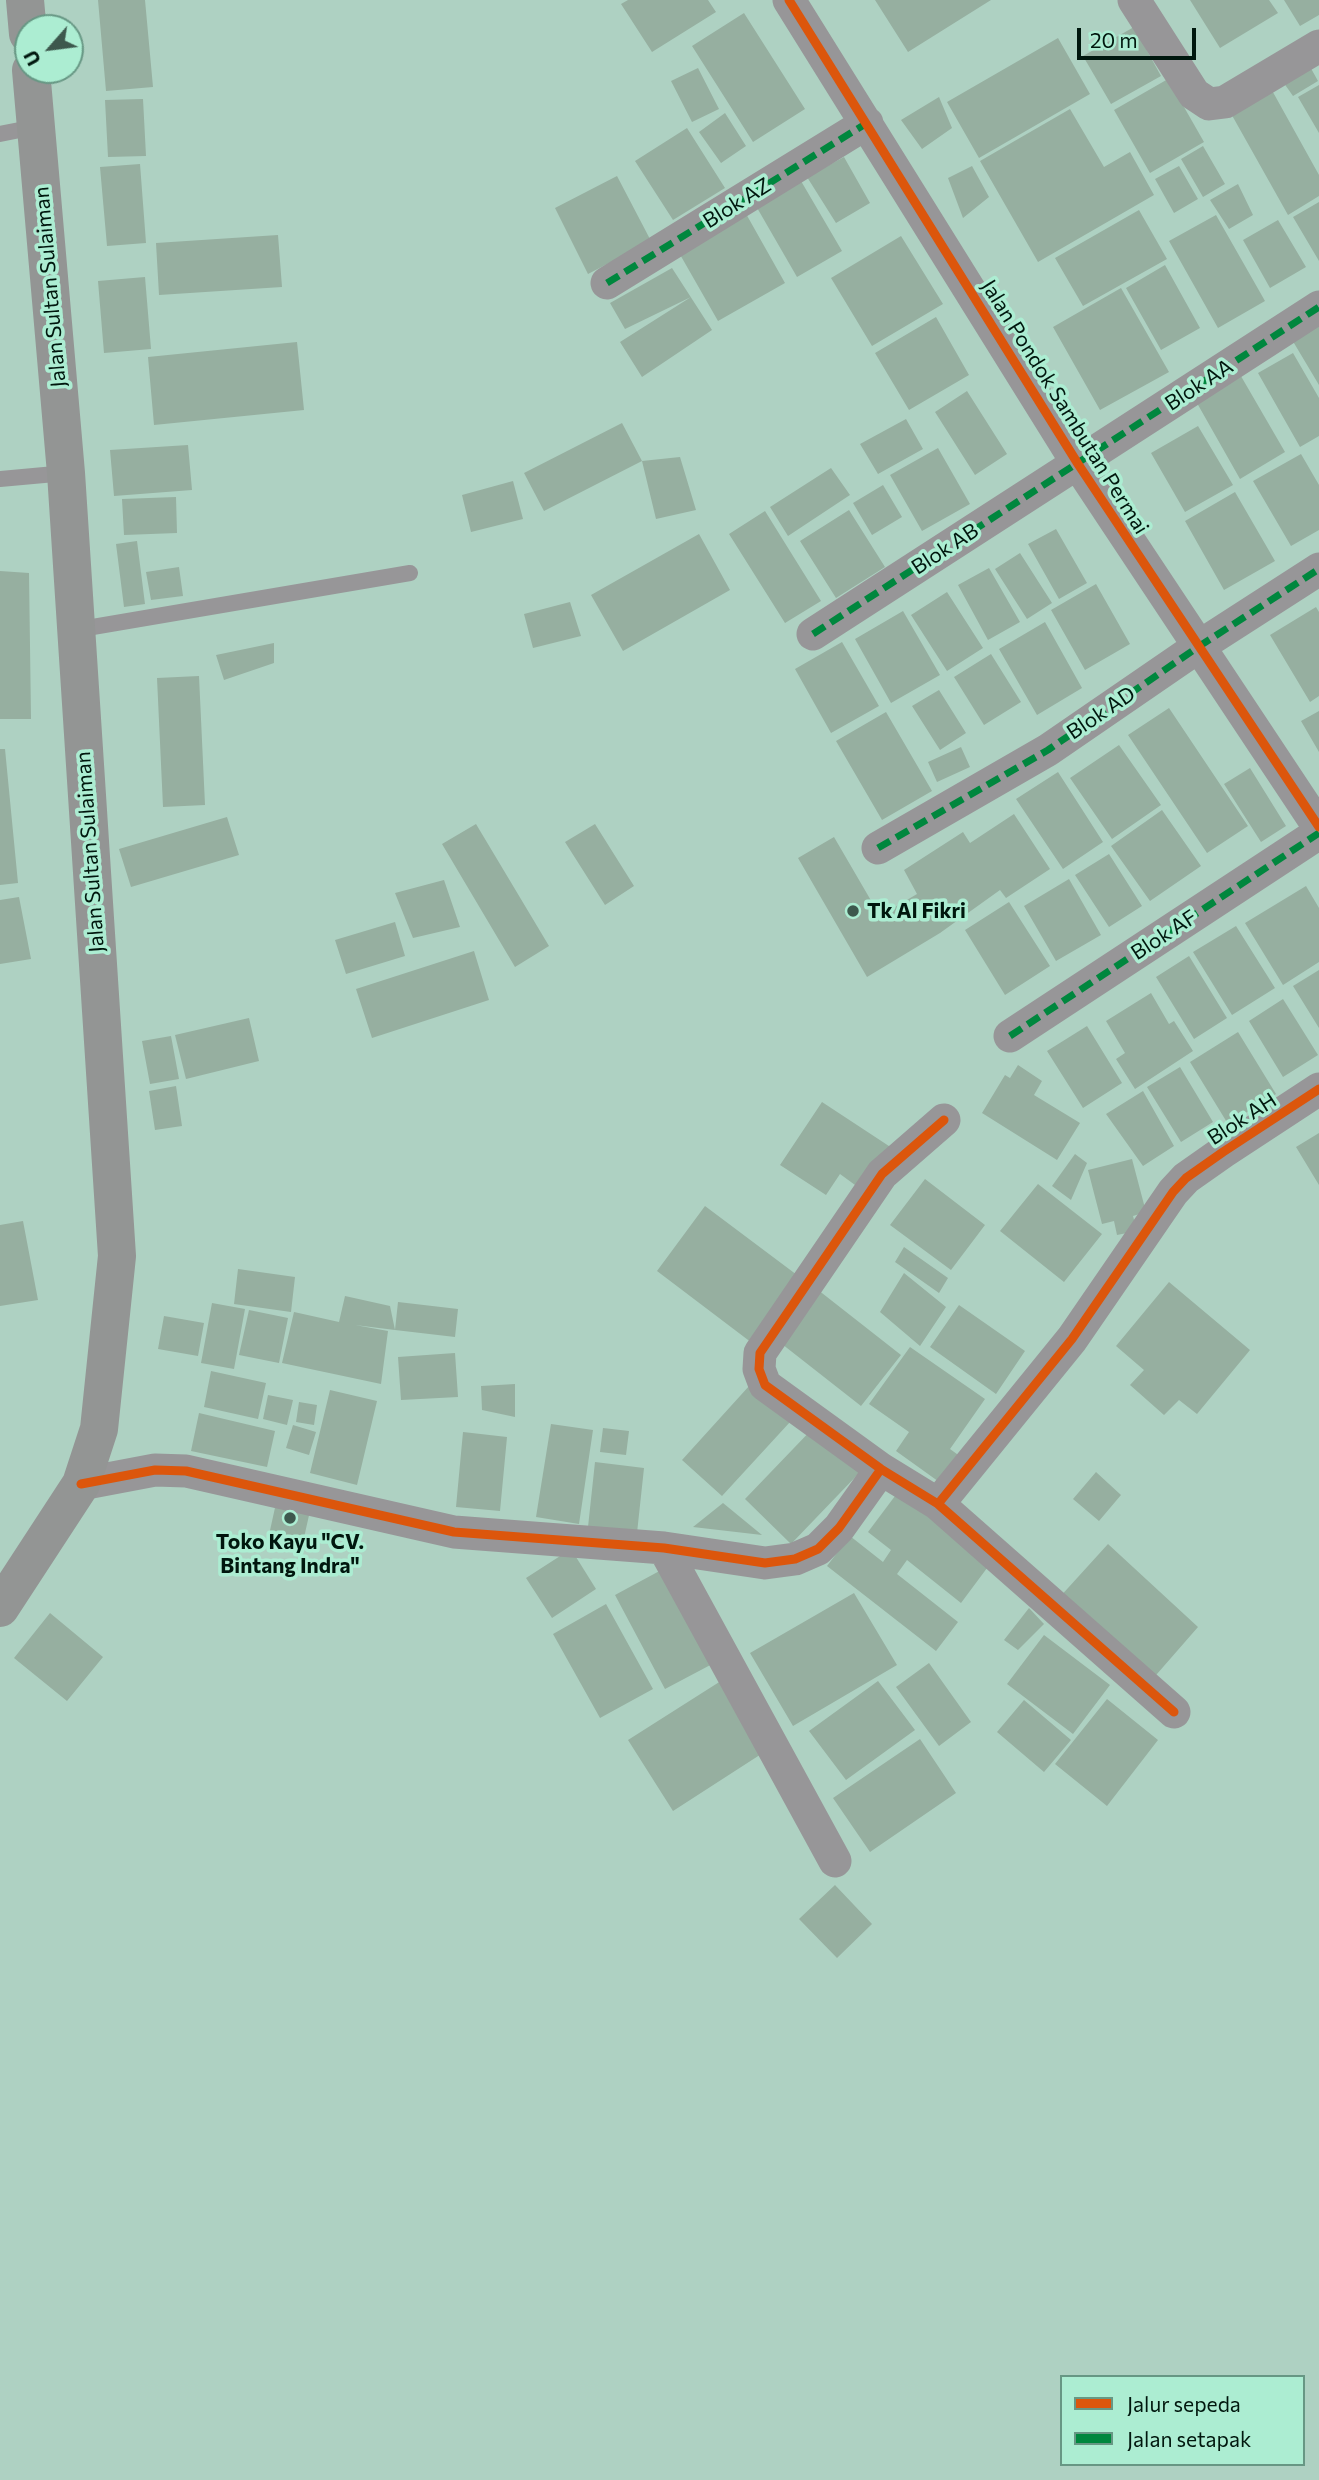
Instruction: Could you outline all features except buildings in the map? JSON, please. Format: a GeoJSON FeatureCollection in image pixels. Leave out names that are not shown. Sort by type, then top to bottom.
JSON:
{"type":"FeatureCollection","features":[{"type":"Feature","properties":{"kind":"main road","name":"Jalan Sultan Sulaiman"},"geometry":{"type":"LineString","coordinates":[[0,1608],[81,1484],[99,1429],[117,1256],[66,474],[18,130],[28,84]]}},
{"type":"Feature","properties":{"kind":"street","name":"Jalan Pondok Sambutan Permai"},"geometry":{"type":"LineString","coordinates":[[789,0],[1078,464],[1319,827]]}},
{"type":"Feature","properties":{"kind":"street"},"geometry":{"type":"LineString","coordinates":[[1134,0],[1194,94],[1209,104],[1225,102],[1319,46]]}},
{"type":"Feature","properties":{"kind":"street","name":"Blok AZ"},"geometry":{"type":"LineString","coordinates":[[607,283],[867,123]]}},
{"type":"Feature","properties":{"kind":"street","name":"Blok AA"},"geometry":{"type":"LineString","coordinates":[[1078,464],[1319,307]]}},
{"type":"Feature","properties":{"kind":"street","name":"Blok AB"},"geometry":{"type":"LineString","coordinates":[[813,634],[1078,464]]}},
{"type":"Feature","properties":{"kind":"street","name":"Blok AD"},"geometry":{"type":"LineString","coordinates":[[878,849],[1048,750],[1198,647],[1319,569]]}},
{"type":"Feature","properties":{"kind":"street","name":"Blok AF"},"geometry":{"type":"LineString","coordinates":[[1010,1036],[1319,833]]}},
{"type":"Feature","properties":{"kind":"street","name":"Blok AH"},"geometry":{"type":"LineString","coordinates":[[938,1504],[1072,1339],[1179,1185],[1319,1089]]}},
{"type":"Feature","properties":{"kind":"street"},"geometry":{"type":"LineString","coordinates":[[944,1120],[883,1174],[760,1353],[760,1369],[765,1385],[881,1469],[938,1504],[1174,1712]]}},
{"type":"Feature","properties":{"kind":"street"},"geometry":{"type":"LineString","coordinates":[[81,1484],[155,1470],[186,1471],[454,1532],[664,1548],[765,1563],[795,1559],[818,1549],[839,1528],[881,1469]]}},
{"type":"Feature","properties":{"kind":"street"},"geometry":{"type":"LineString","coordinates":[[664,1548],[835,1861]]}},
{"type":"Feature","properties":{"kind":"lane"},"geometry":{"type":"LineString","coordinates":[[0,479],[66,474]]}},
{"type":"Feature","properties":{"kind":"lane"},"geometry":{"type":"LineString","coordinates":[[75,630],[410,573]]}},
{"type":"Feature","properties":{"kind":"marked path"},"geometry":{"type":"LineString","coordinates":[[607,283],[867,123]]}},
{"type":"Feature","properties":{"kind":"marked path"},"geometry":{"type":"LineString","coordinates":[[813,634],[1319,307]]}},
{"type":"Feature","properties":{"kind":"marked path"},"geometry":{"type":"LineString","coordinates":[[878,848],[1048,750],[1198,647],[1319,569]]}},
{"type":"Feature","properties":{"kind":"marked path"},"geometry":{"type":"LineString","coordinates":[[1010,1036],[1319,833]]}},
{"type":"Feature","properties":{"kind":"cycle path"},"geometry":{"type":"LineString","coordinates":[[789,0],[1078,464],[1319,827]]}},
{"type":"Feature","properties":{"kind":"cycle path"},"geometry":{"type":"LineString","coordinates":[[938,1504],[1072,1339],[1173,1192],[1186,1178],[1319,1089]]}},
{"type":"Feature","properties":{"kind":"cycle path"},"geometry":{"type":"LineString","coordinates":[[944,1120],[882,1174],[760,1353],[759,1369],[765,1385],[881,1469],[938,1504],[1174,1712]]}},
{"type":"Feature","properties":{"kind":"cycle path"},"geometry":{"type":"LineString","coordinates":[[81,1484],[155,1470],[186,1471],[454,1532],[664,1548],[765,1563],[795,1559],[818,1549],[839,1528],[881,1469]]}},
{"type":"Feature","properties":{"kind":"place","name":"Tk Al Fikri"},"geometry":{"type":"Point","coordinates":[853,911]}},
{"type":"Feature","properties":{"kind":"place","name":"Toko Kayu \"CV. Bintang Indra\""},"geometry":{"type":"Point","coordinates":[290,1518]}}]}
